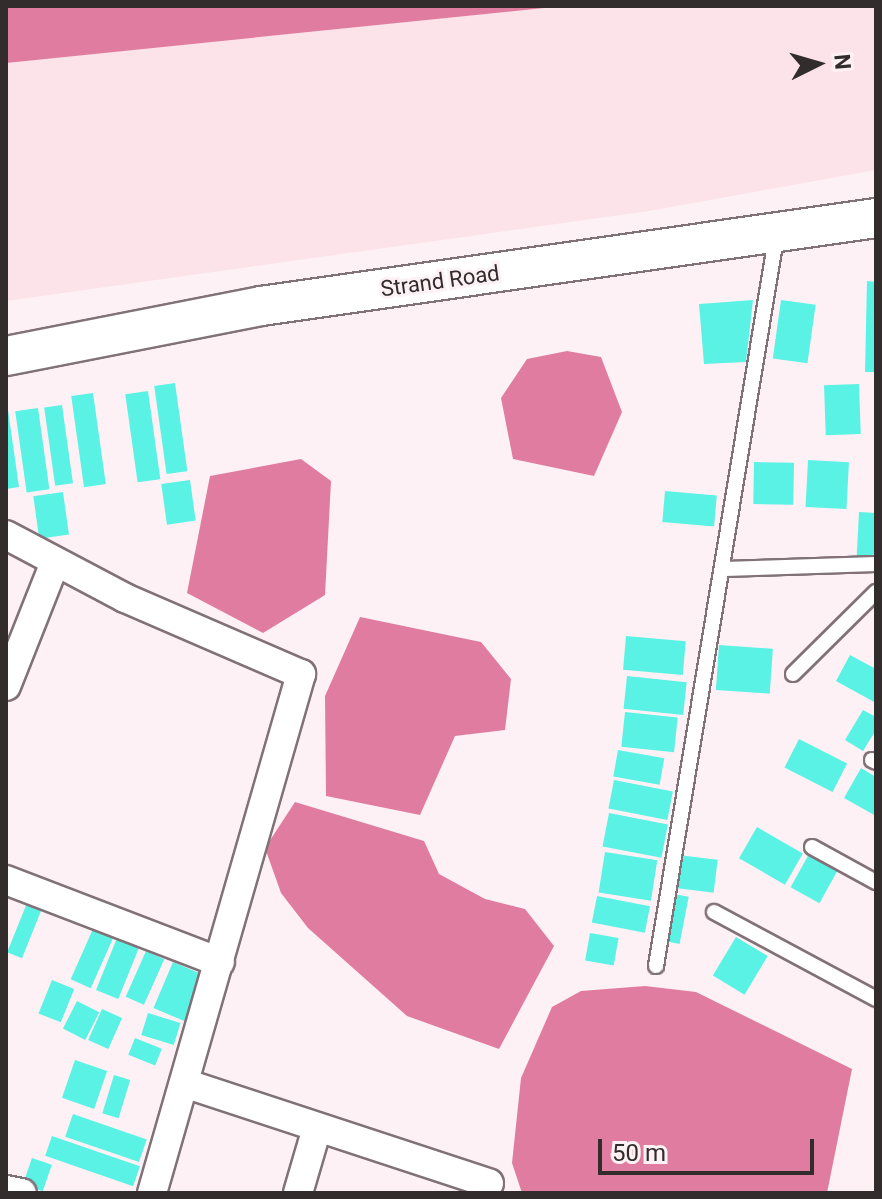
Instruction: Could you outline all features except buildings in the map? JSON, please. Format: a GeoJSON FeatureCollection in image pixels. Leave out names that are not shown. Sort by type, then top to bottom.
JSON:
{"type":"FeatureCollection","features":[{"type":"Feature","properties":{"kind":"street","name":"Strand Road"},"geometry":{"type":"LineString","coordinates":[[6,356],[261,306],[876,218]]}},
{"type":"Feature","properties":{"kind":"street"},"geometry":{"type":"LineString","coordinates":[[6,535],[55,562],[301,674],[152,1193]]}},
{"type":"Feature","properties":{"kind":"street"},"geometry":{"type":"LineString","coordinates":[[6,686],[55,562]]}},
{"type":"Feature","properties":{"kind":"street"},"geometry":{"type":"LineString","coordinates":[[6,880],[220,962]]}},
{"type":"Feature","properties":{"kind":"street"},"geometry":{"type":"LineString","coordinates":[[184,1083],[489,1183]]}},
{"type":"Feature","properties":{"kind":"street"},"geometry":{"type":"LineString","coordinates":[[298,1193],[317,1128]]}},
{"type":"Feature","properties":{"kind":"street"},"geometry":{"type":"LineString","coordinates":[[6,1190],[22,1193]]}},
{"type":"Feature","properties":{"kind":"lane"},"geometry":{"type":"LineString","coordinates":[[656,966],[725,569],[777,232]]}},
{"type":"Feature","properties":{"kind":"lane"},"geometry":{"type":"LineString","coordinates":[[725,569],[876,564]]}},
{"type":"Feature","properties":{"kind":"lane"},"geometry":{"type":"LineString","coordinates":[[793,674],[876,592]]}},
{"type":"Feature","properties":{"kind":"lane"},"geometry":{"type":"LineString","coordinates":[[812,847],[876,882]]}},
{"type":"Feature","properties":{"kind":"lane"},"geometry":{"type":"LineString","coordinates":[[714,912],[876,999]]}},
{"type":"Feature","properties":{"kind":"shaded area"},"geometry":{"type":"Polygon","coordinates":[[[6,6],[876,6],[876,170],[649,211],[6,301],[6,6]]]}},
{"type":"Feature","properties":{"kind":"shaded area"},"geometry":{"type":"Polygon","coordinates":[[[6,6],[563,6],[6,63],[6,6]]]}},
{"type":"Feature","properties":{"kind":"shaded area"},"geometry":{"type":"Polygon","coordinates":[[[567,351],[601,357],[622,412],[594,476],[513,459],[501,398],[527,359],[567,351]]]}},
{"type":"Feature","properties":{"kind":"shaded area"},"geometry":{"type":"Polygon","coordinates":[[[301,459],[331,481],[325,595],[263,633],[187,593],[210,476],[301,459]]]}},
{"type":"Feature","properties":{"kind":"shaded area"},"geometry":{"type":"Polygon","coordinates":[[[360,617],[481,642],[511,679],[505,730],[455,736],[420,815],[326,796],[325,696],[360,617]]]}},
{"type":"Feature","properties":{"kind":"shaded area"},"geometry":{"type":"Polygon","coordinates":[[[295,802],[424,841],[439,874],[485,899],[525,909],[554,946],[499,1049],[407,1016],[308,928],[281,893],[265,848],[295,802]]]}},
{"type":"Feature","properties":{"kind":"shaded area"},"geometry":{"type":"Polygon","coordinates":[[[645,986],[696,992],[852,1069],[827,1193],[522,1193],[512,1163],[521,1078],[552,1007],[581,991],[645,986]]]}}]}
